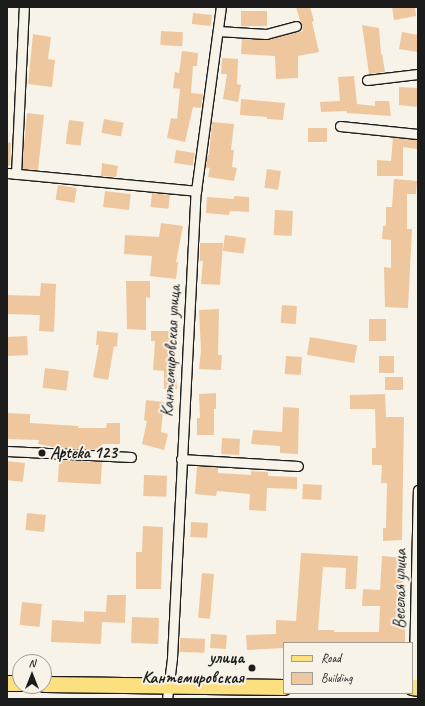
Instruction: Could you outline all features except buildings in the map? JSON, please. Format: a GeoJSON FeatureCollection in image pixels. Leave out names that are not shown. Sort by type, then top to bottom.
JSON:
{"type":"FeatureCollection","features":[{"type":"Feature","properties":{"kind":"main road"},"geometry":{"type":"LineString","coordinates":[[52,685],[168,692],[283,687]]}},
{"type":"Feature","properties":{"kind":"street"},"geometry":{"type":"LineString","coordinates":[[24,7],[12,174],[196,191]]}},
{"type":"Feature","properties":{"kind":"street","name":"Кантемировская улица"},"geometry":{"type":"LineString","coordinates":[[168,692],[196,191],[221,7]]}},
{"type":"Feature","properties":{"kind":"street"},"geometry":{"type":"LineString","coordinates":[[218,31],[266,34],[296,26]]}},
{"type":"Feature","properties":{"kind":"street"},"geometry":{"type":"LineString","coordinates":[[367,80],[418,74]]}},
{"type":"Feature","properties":{"kind":"street"},"geometry":{"type":"LineString","coordinates":[[340,126],[418,134]]}},
{"type":"Feature","properties":{"kind":"street"},"geometry":{"type":"LineString","coordinates":[[7,451],[131,457]]}},
{"type":"Feature","properties":{"kind":"street"},"geometry":{"type":"LineString","coordinates":[[181,459],[298,466]]}},
{"type":"Feature","properties":{"kind":"street","name":"Веселая улица"},"geometry":{"type":"LineString","coordinates":[[415,688],[414,663],[418,490]]}},
{"type":"Feature","properties":{"kind":"place","name":"Apteka 123"},"geometry":{"type":"Point","coordinates":[42,453]}},
{"type":"Feature","properties":{"kind":"place","name":"улица Кантемировская"},"geometry":{"type":"Point","coordinates":[252,668]}}]}
